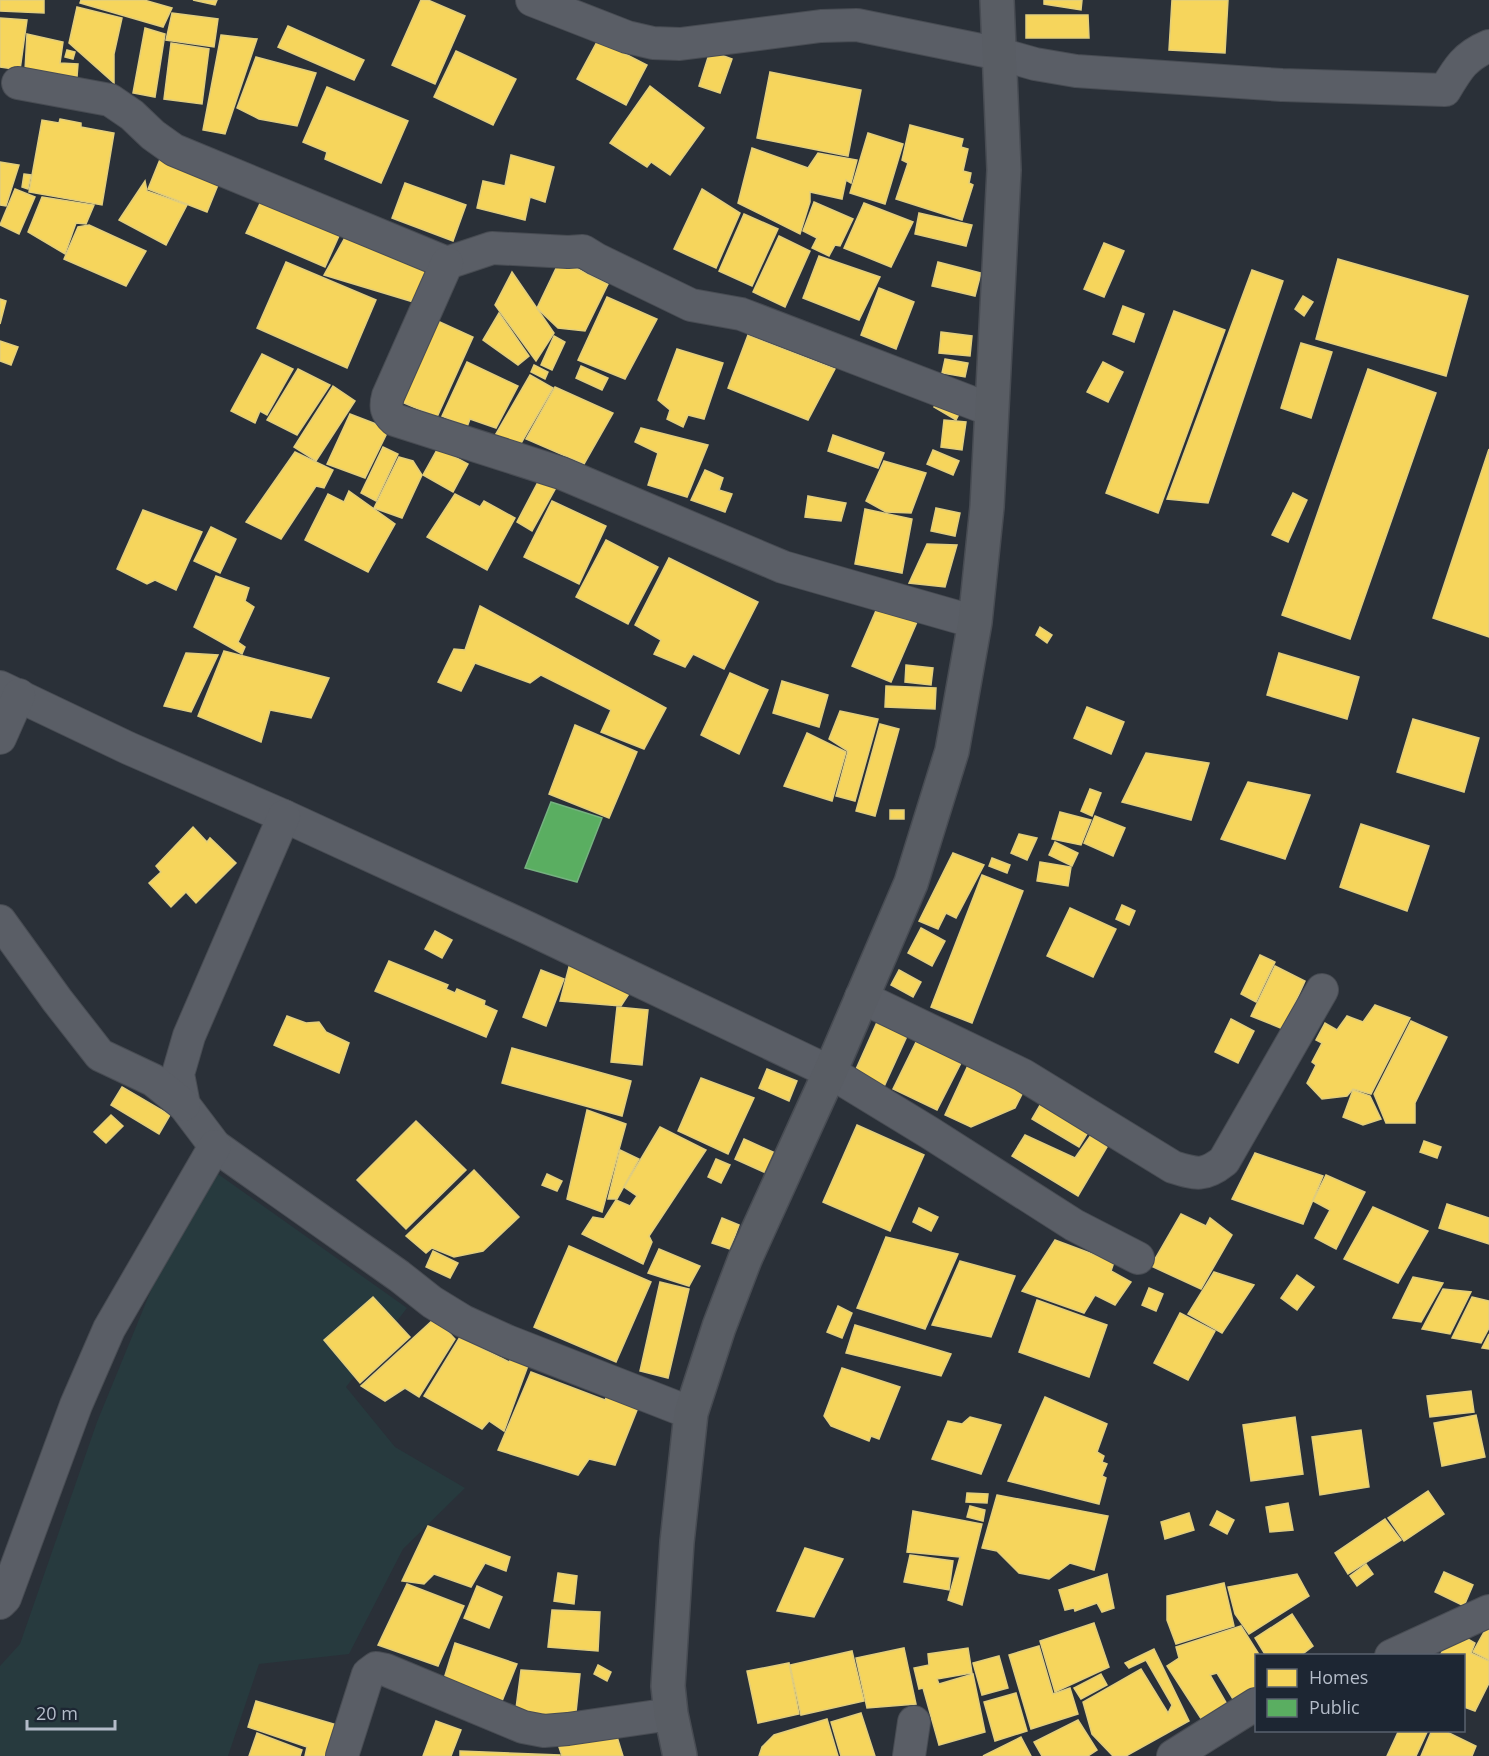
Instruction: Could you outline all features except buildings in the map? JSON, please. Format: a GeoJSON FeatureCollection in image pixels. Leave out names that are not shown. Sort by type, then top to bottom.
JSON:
{"type":"FeatureCollection","features":[{"type":"Feature","properties":{"kind":"main road"},"geometry":{"type":"LineString","coordinates":[[680,1756],[668,1686],[677,1542],[691,1413],[719,1327],[745,1259],[830,1072],[911,883],[952,751],[975,622],[987,507],[1004,170],[997,0]]}},
{"type":"Feature","properties":{"kind":"street"},"geometry":{"type":"LineString","coordinates":[[532,0],[627,37],[653,42],[680,44],[821,26],[857,25],[1076,71],[1282,85],[1445,90],[1458,69],[1472,53],[1489,46]]}},
{"type":"Feature","properties":{"kind":"street"},"geometry":{"type":"LineString","coordinates":[[18,83],[110,100],[174,150],[447,263],[492,248],[583,251],[690,304],[741,314],[991,410]]}},
{"type":"Feature","properties":{"kind":"street"},"geometry":{"type":"LineString","coordinates":[[447,263],[388,396],[387,414],[395,420],[561,473],[783,567],[975,622]]}},
{"type":"Feature","properties":{"kind":"street"},"geometry":{"type":"LineString","coordinates":[[0,738],[10,691],[128,748],[284,816],[517,923],[830,1072],[1074,1225],[1138,1258]]}},
{"type":"Feature","properties":{"kind":"street"},"geometry":{"type":"LineString","coordinates":[[184,1105],[178,1074],[189,1036],[284,816]]}},
{"type":"Feature","properties":{"kind":"street"},"geometry":{"type":"LineString","coordinates":[[0,921],[100,1055],[153,1080],[184,1105],[215,1146],[399,1276],[432,1302],[463,1321],[507,1341],[691,1413]]}},
{"type":"Feature","properties":{"kind":"street"},"geometry":{"type":"LineString","coordinates":[[861,997],[1023,1075],[1173,1167],[1195,1174],[1212,1171],[1224,1161],[1322,990]]}},
{"type":"Feature","properties":{"kind":"street"},"geometry":{"type":"LineString","coordinates":[[0,1603],[5,1598],[76,1405],[109,1329],[215,1146]]}},
{"type":"Feature","properties":{"kind":"street"},"geometry":{"type":"LineString","coordinates":[[1395,1654],[1489,1611]]}},
{"type":"Feature","properties":{"kind":"street"},"geometry":{"type":"LineString","coordinates":[[342,1756],[368,1674],[376,1668],[386,1670],[523,1727],[544,1731],[671,1714]]}},
{"type":"Feature","properties":{"kind":"street"},"geometry":{"type":"LineString","coordinates":[[1173,1756],[1255,1705]]}},
{"type":"Feature","properties":{"kind":"street"},"geometry":{"type":"LineString","coordinates":[[909,1756],[914,1722]]}},
{"type":"Feature","properties":{"kind":"green space"},"geometry":{"type":"Polygon","coordinates":[[[218,1174],[407,1308],[346,1387],[395,1447],[465,1488],[403,1549],[349,1654],[259,1664],[228,1756],[0,1756],[0,1666],[20,1644],[97,1422],[156,1278],[218,1174]]]}}]}
